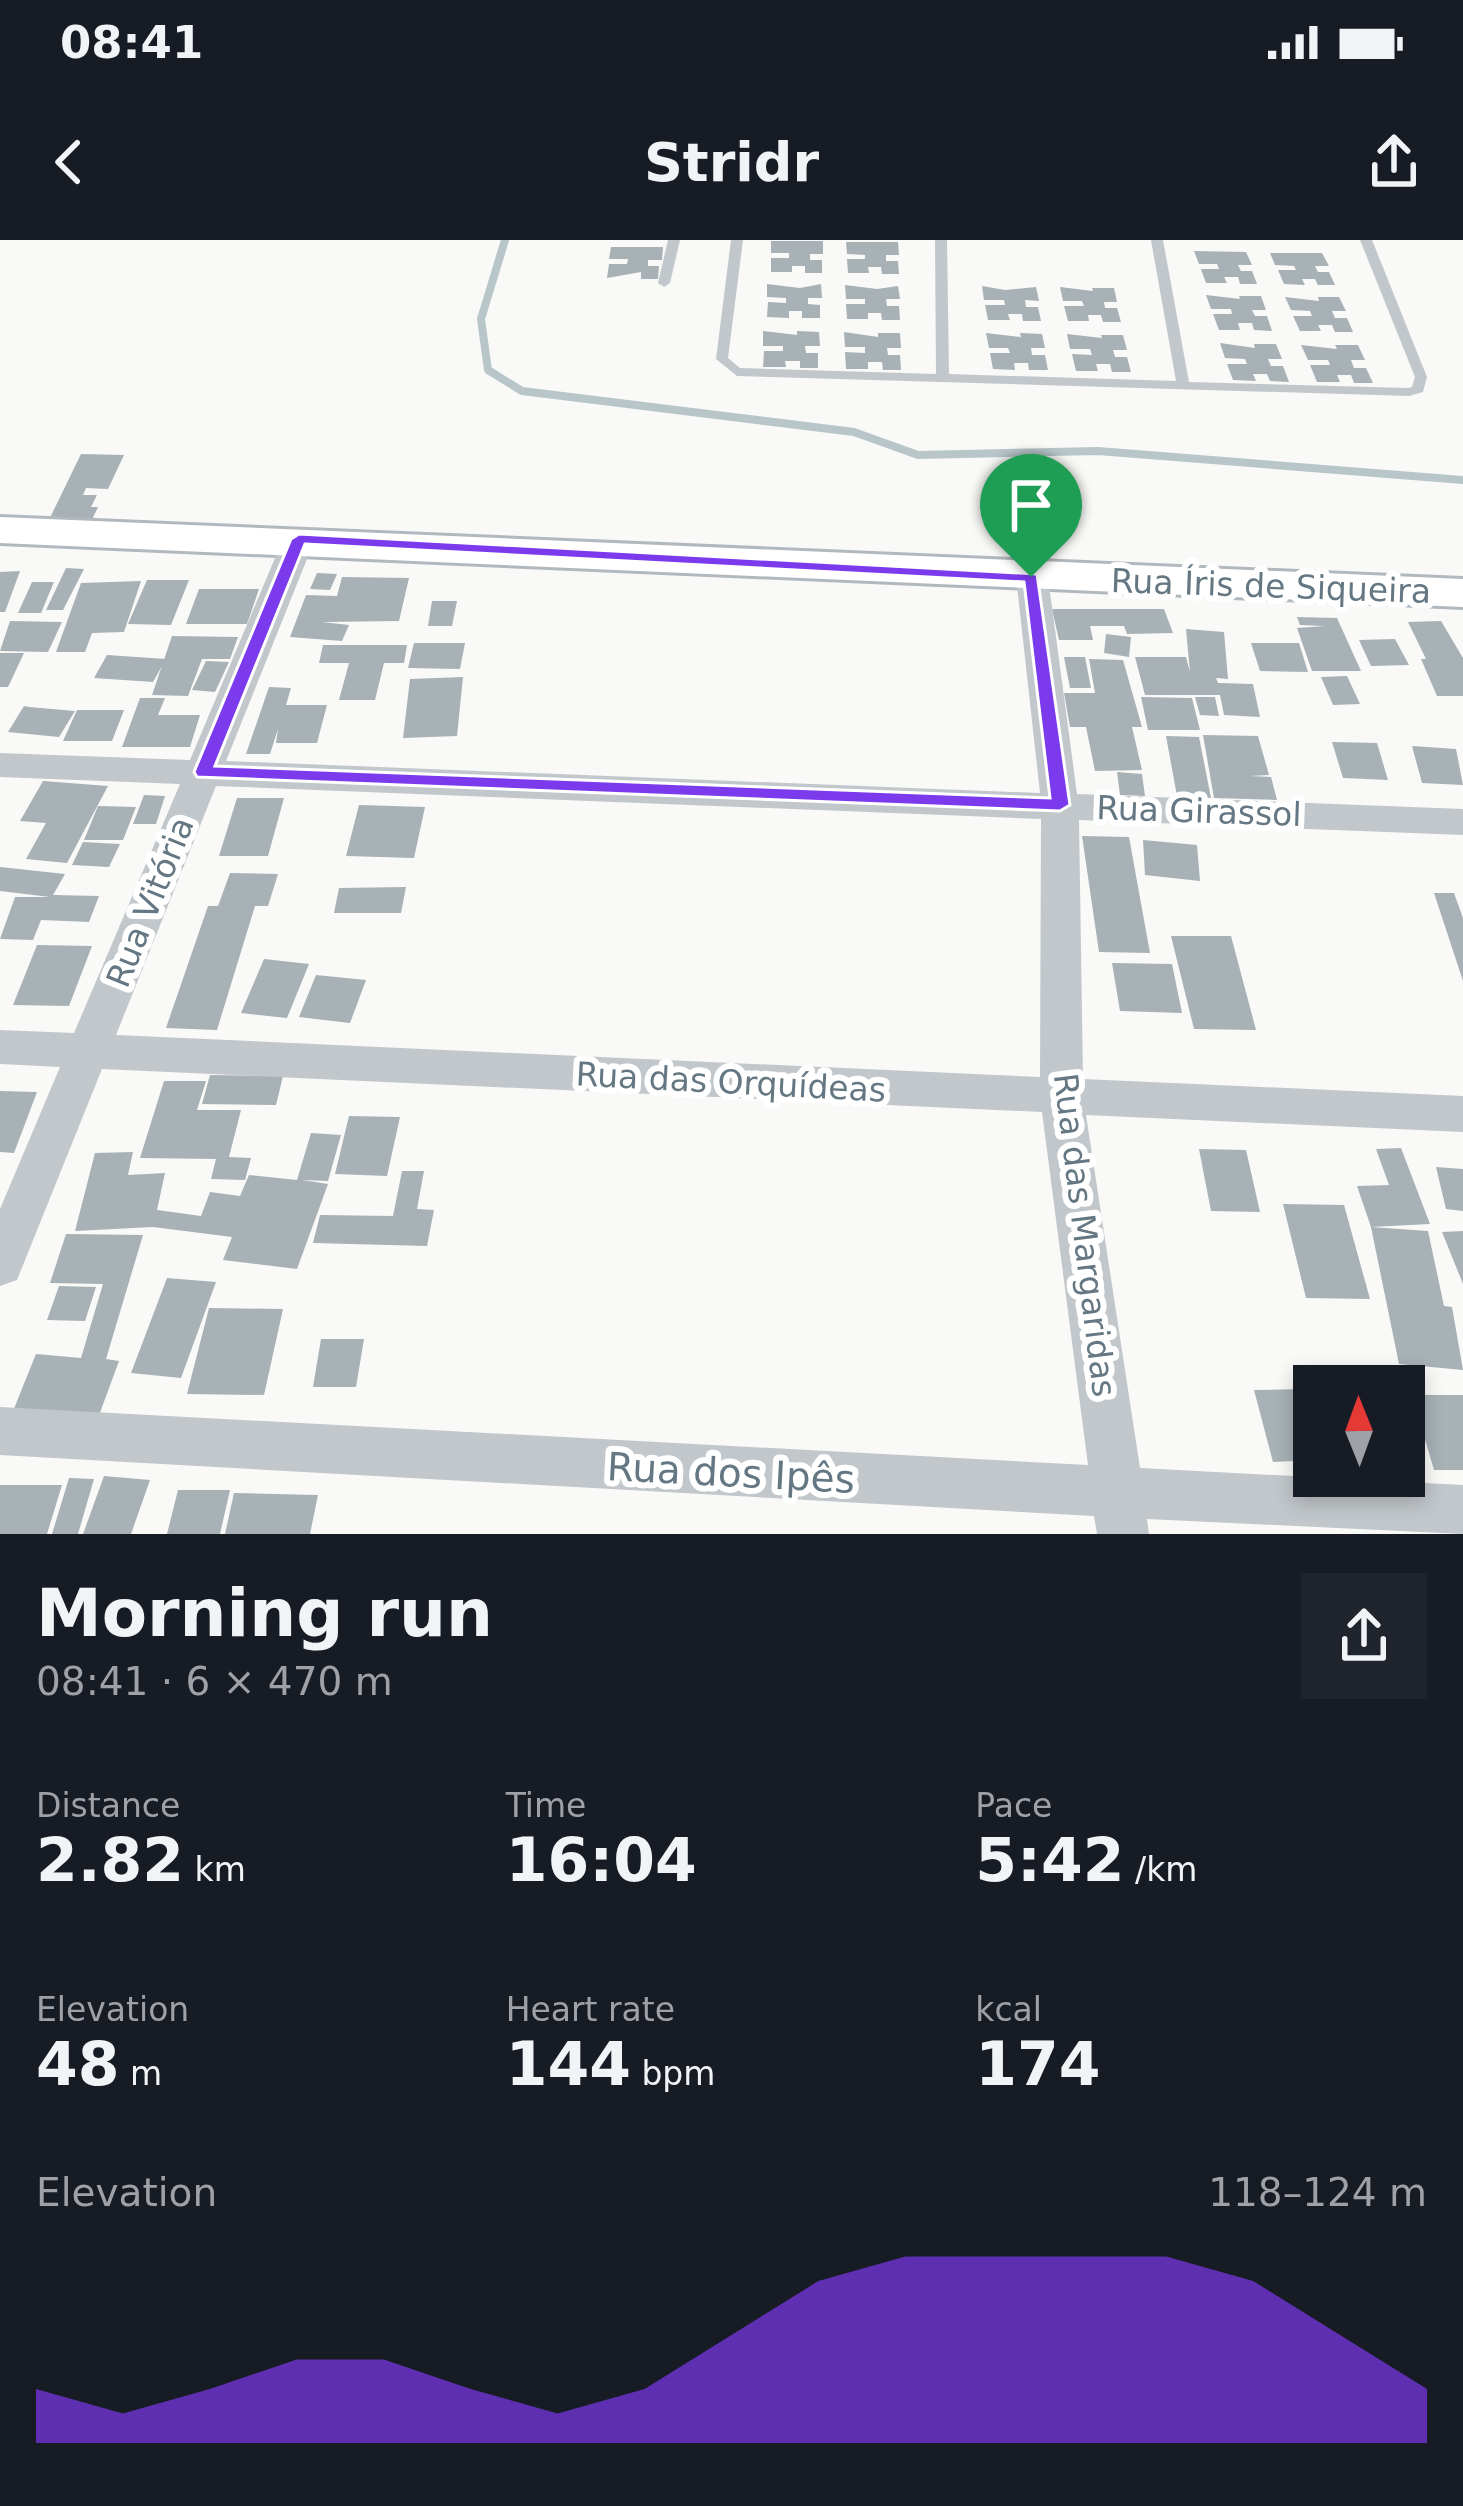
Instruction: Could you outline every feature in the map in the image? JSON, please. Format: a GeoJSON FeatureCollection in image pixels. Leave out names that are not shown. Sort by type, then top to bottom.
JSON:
{"type":"FeatureCollection","features":[{"type":"Feature","properties":{"kind":"street","name":"Rua Íris de Siqueira"},"geometry":{"type":"LineString","coordinates":[[0,530],[299,539],[1031,577],[1463,593]]}},
{"type":"Feature","properties":{"kind":"street","name":"Rua Vitória"},"geometry":{"type":"LineString","coordinates":[[0,1265],[299,539]]}},
{"type":"Feature","properties":{"kind":"street","name":"Rua das Margaridas"},"geometry":{"type":"LineString","coordinates":[[1031,577],[1060,805],[1062,1098],[1122,1514]]}},
{"type":"Feature","properties":{"kind":"street","name":"Rua Girassol"},"geometry":{"type":"LineString","coordinates":[[0,765],[1463,822]]}},
{"type":"Feature","properties":{"kind":"street","name":"Rua das Orquídeas"},"geometry":{"type":"LineString","coordinates":[[0,1047],[1463,1114]]}},
{"type":"Feature","properties":{"kind":"street","name":"Rua dos Ipês"},"geometry":{"type":"LineString","coordinates":[[0,1431],[1122,1514],[1463,1511]]}},
{"type":"Feature","properties":{"kind":"lane"},"geometry":{"type":"LineString","coordinates":[[664,283],[674,240]]}},
{"type":"Feature","properties":{"kind":"lane"},"geometry":{"type":"LineString","coordinates":[[737,240],[722,359],[727,367],[752,375],[1400,393],[1418,389],[1421,377],[1366,240]]}},
{"type":"Feature","properties":{"kind":"lane"},"geometry":{"type":"LineString","coordinates":[[941,240],[943,380]]}},
{"type":"Feature","properties":{"kind":"lane"},"geometry":{"type":"LineString","coordinates":[[1156,240],[1184,387]]}},
{"type":"Feature","properties":{"kind":"building"},"geometry":{"type":"Polygon","coordinates":[[[771,241],[823,241],[823,254],[810,254],[810,260],[822,260],[822,273],[805,273],[805,266],[792,266],[792,272],[771,272],[771,258],[789,258],[789,253],[771,253],[771,241]]]}},
{"type":"Feature","properties":{"kind":"building"},"geometry":{"type":"Polygon","coordinates":[[[846,242],[898,242],[899,255],[886,255],[886,261],[898,261],[899,274],[882,274],[881,267],[868,267],[869,273],[848,273],[847,259],[865,259],[865,255],[847,254],[846,242]]]}},
{"type":"Feature","properties":{"kind":"building"},"geometry":{"type":"Polygon","coordinates":[[[611,247],[663,247],[662,260],[648,260],[648,266],[659,266],[658,279],[641,279],[641,272],[607,278],[609,264],[627,264],[628,259],[609,259],[611,247]]]}},
{"type":"Feature","properties":{"kind":"building"},"geometry":{"type":"Polygon","coordinates":[[[1194,251],[1246,252],[1252,265],[1238,265],[1241,271],[1252,271],[1257,284],[1240,284],[1238,277],[1224,277],[1227,283],[1206,283],[1201,269],[1219,269],[1217,264],[1199,264],[1194,251]]]}},
{"type":"Feature","properties":{"kind":"building"},"geometry":{"type":"Polygon","coordinates":[[[1270,253],[1322,253],[1329,266],[1315,266],[1318,272],[1329,272],[1335,285],[1318,285],[1315,279],[1302,279],[1305,285],[1284,284],[1278,270],[1296,270],[1275,265],[1270,253]]]}},
{"type":"Feature","properties":{"kind":"building"},"geometry":{"type":"Polygon","coordinates":[[[767,284],[800,288],[821,284],[822,298],[808,298],[808,304],[820,305],[820,318],[802,318],[802,311],[789,311],[789,318],[767,317],[768,302],[786,303],[786,298],[767,297],[767,284]]]}},
{"type":"Feature","properties":{"kind":"building"},"geometry":{"type":"Polygon","coordinates":[[[845,285],[898,286],[900,299],[886,299],[887,306],[899,306],[900,320],[882,320],[881,313],[868,313],[868,319],[847,319],[846,304],[865,304],[865,299],[846,299],[845,285]]]}},
{"type":"Feature","properties":{"kind":"building"},"geometry":{"type":"Polygon","coordinates":[[[982,286],[1036,287],[1039,301],[1025,300],[1026,307],[1038,307],[1041,321],[1023,321],[1022,314],[1008,314],[1010,320],[988,320],[985,305],[1005,305],[1004,300],[984,300],[982,286]]]}},
{"type":"Feature","properties":{"kind":"building"},"geometry":{"type":"Polygon","coordinates":[[[1060,287],[1114,288],[1117,302],[1104,302],[1105,308],[1117,308],[1121,322],[1103,322],[1101,315],[1088,315],[1089,321],[1068,321],[1064,306],[1084,306],[1082,301],[1063,301],[1060,287]]]}},
{"type":"Feature","properties":{"kind":"building"},"geometry":{"type":"Polygon","coordinates":[[[1206,295],[1261,296],[1266,310],[1252,310],[1255,316],[1267,316],[1272,331],[1254,330],[1252,323],[1238,323],[1240,330],[1219,330],[1213,314],[1232,314],[1231,309],[1211,309],[1206,295]]]}},
{"type":"Feature","properties":{"kind":"building"},"geometry":{"type":"Polygon","coordinates":[[[1285,297],[1319,301],[1318,297],[1339,297],[1346,311],[1332,311],[1335,318],[1347,318],[1353,332],[1335,332],[1332,325],[1318,325],[1321,331],[1300,331],[1293,316],[1312,316],[1310,311],[1291,310],[1285,297]]]}},
{"type":"Feature","properties":{"kind":"building"},"geometry":{"type":"Polygon","coordinates":[[[763,331],[819,332],[820,346],[805,346],[806,353],[818,353],[818,368],[800,368],[800,361],[785,361],[786,367],[763,367],[764,351],[783,351],[783,346],[763,346],[763,331]]]}},
{"type":"Feature","properties":{"kind":"building"},"geometry":{"type":"Polygon","coordinates":[[[844,332],[878,337],[878,333],[900,333],[901,348],[887,348],[888,355],[900,355],[901,370],[883,370],[882,362],[868,362],[868,369],[846,369],[845,352],[865,353],[865,347],[845,347],[844,332]]]}},
{"type":"Feature","properties":{"kind":"building"},"geometry":{"type":"Polygon","coordinates":[[[986,333],[1042,334],[1045,348],[1031,348],[1032,355],[1045,355],[1048,370],[1029,370],[1028,363],[1014,363],[1015,370],[993,369],[990,353],[1010,353],[1008,348],[989,348],[986,333]]]}},
{"type":"Feature","properties":{"kind":"building"},"geometry":{"type":"Polygon","coordinates":[[[1067,334],[1123,335],[1127,350],[1113,350],[1115,357],[1127,357],[1131,372],[1112,372],[1110,364],[1096,364],[1098,371],[1076,371],[1072,354],[1092,355],[1090,349],[1070,349],[1067,334]]]}},
{"type":"Feature","properties":{"kind":"building"},"geometry":{"type":"Polygon","coordinates":[[[1220,343],[1255,348],[1254,344],[1276,344],[1282,359],[1268,359],[1271,366],[1283,366],[1289,382],[1270,381],[1267,374],[1253,374],[1256,381],[1233,380],[1227,364],[1247,364],[1245,359],[1225,358],[1220,343]]]}},
{"type":"Feature","properties":{"kind":"building"},"geometry":{"type":"Polygon","coordinates":[[[1301,345],[1337,349],[1335,345],[1358,345],[1365,360],[1351,360],[1354,368],[1366,368],[1373,383],[1354,383],[1351,375],[1337,375],[1340,382],[1317,382],[1310,365],[1330,365],[1328,360],[1308,360],[1301,345]]]}},
{"type":"Feature","properties":{"kind":"building"},"geometry":{"type":"Polygon","coordinates":[[[81,454],[124,455],[108,489],[86,488],[83,495],[97,495],[91,507],[98,507],[89,526],[46,526],[81,454]]]}},
{"type":"Feature","properties":{"kind":"building"},"geometry":{"type":"Polygon","coordinates":[[[66,568],[84,569],[63,610],[46,610],[66,568]]]}},
{"type":"Feature","properties":{"kind":"building"},"geometry":{"type":"Polygon","coordinates":[[[20,571],[5,612],[0,612],[0,572],[20,571]]]}},
{"type":"Feature","properties":{"kind":"building"},"geometry":{"type":"Polygon","coordinates":[[[317,573],[337,574],[330,590],[310,589],[317,573]]]}},
{"type":"Feature","properties":{"kind":"building"},"geometry":{"type":"Polygon","coordinates":[[[342,577],[409,578],[399,621],[322,622],[349,625],[342,641],[290,637],[306,595],[337,596],[342,577]]]}},
{"type":"Feature","properties":{"kind":"building"},"geometry":{"type":"Polygon","coordinates":[[[147,580],[189,580],[171,625],[128,624],[147,580]]]}},
{"type":"Feature","properties":{"kind":"building"},"geometry":{"type":"Polygon","coordinates":[[[141,581],[124,632],[92,633],[85,652],[56,652],[81,583],[141,581]]]}},
{"type":"Feature","properties":{"kind":"building"},"geometry":{"type":"Polygon","coordinates":[[[32,582],[54,582],[41,613],[18,613],[32,582]]]}},
{"type":"Feature","properties":{"kind":"building"},"geometry":{"type":"Polygon","coordinates":[[[199,589],[259,589],[247,624],[186,624],[199,589]]]}},
{"type":"Feature","properties":{"kind":"building"},"geometry":{"type":"Polygon","coordinates":[[[432,601],[457,601],[452,626],[428,626],[432,601]]]}},
{"type":"Feature","properties":{"kind":"building"},"geometry":{"type":"Polygon","coordinates":[[[1052,609],[1164,609],[1173,633],[1127,634],[1124,626],[1090,626],[1093,640],[1059,640],[1052,609]]]}},
{"type":"Feature","properties":{"kind":"building"},"geometry":{"type":"Polygon","coordinates":[[[1297,617],[1337,618],[1361,671],[1312,671],[1297,628],[1325,626],[1300,625],[1297,617]]]}},
{"type":"Feature","properties":{"kind":"building"},"geometry":{"type":"Polygon","coordinates":[[[10,621],[62,622],[48,652],[0,651],[10,621]]]}},
{"type":"Feature","properties":{"kind":"building"},"geometry":{"type":"Polygon","coordinates":[[[1441,621],[1463,658],[1463,696],[1437,696],[1408,622],[1441,621]]]}},
{"type":"Feature","properties":{"kind":"building"},"geometry":{"type":"Polygon","coordinates":[[[1186,629],[1224,632],[1228,679],[1216,678],[1218,683],[1253,684],[1260,717],[1224,715],[1220,695],[1145,695],[1135,657],[1186,657],[1190,672],[1186,629]]]}},
{"type":"Feature","properties":{"kind":"building"},"geometry":{"type":"Polygon","coordinates":[[[1106,634],[1131,637],[1129,657],[1104,653],[1106,634]]]}},
{"type":"Feature","properties":{"kind":"building"},"geometry":{"type":"Polygon","coordinates":[[[172,636],[238,637],[230,659],[202,659],[188,696],[152,695],[172,636]]]}},
{"type":"Feature","properties":{"kind":"building"},"geometry":{"type":"Polygon","coordinates":[[[1395,639],[1409,665],[1371,666],[1359,640],[1395,639]]]}},
{"type":"Feature","properties":{"kind":"building"},"geometry":{"type":"Polygon","coordinates":[[[414,643],[465,643],[460,669],[408,668],[414,643]]]}},
{"type":"Feature","properties":{"kind":"building"},"geometry":{"type":"Polygon","coordinates":[[[1251,643],[1299,643],[1308,672],[1260,671],[1251,643]]]}},
{"type":"Feature","properties":{"kind":"building"},"geometry":{"type":"Polygon","coordinates":[[[323,645],[407,645],[404,663],[384,663],[375,700],[339,700],[349,663],[319,663],[323,645]]]}},
{"type":"Feature","properties":{"kind":"building"},"geometry":{"type":"Polygon","coordinates":[[[0,653],[24,653],[8,687],[0,687],[0,653]]]}},
{"type":"Feature","properties":{"kind":"building"},"geometry":{"type":"Polygon","coordinates":[[[107,655],[166,659],[153,682],[94,678],[107,655]]]}},
{"type":"Feature","properties":{"kind":"building"},"geometry":{"type":"Polygon","coordinates":[[[1064,657],[1085,657],[1091,688],[1070,688],[1064,657]]]}},
{"type":"Feature","properties":{"kind":"building"},"geometry":{"type":"Polygon","coordinates":[[[1089,659],[1123,660],[1142,727],[1132,727],[1142,770],[1095,771],[1086,727],[1070,727],[1064,693],[1095,693],[1089,659]]]}},
{"type":"Feature","properties":{"kind":"building"},"geometry":{"type":"Polygon","coordinates":[[[206,661],[229,662],[215,692],[192,690],[206,661]]]}},
{"type":"Feature","properties":{"kind":"building"},"geometry":{"type":"Polygon","coordinates":[[[1347,676],[1360,704],[1333,705],[1321,677],[1347,676]]]}},
{"type":"Feature","properties":{"kind":"building"},"geometry":{"type":"Polygon","coordinates":[[[463,677],[457,736],[403,738],[410,679],[463,677]]]}},
{"type":"Feature","properties":{"kind":"building"},"geometry":{"type":"Polygon","coordinates":[[[269,687],[291,688],[286,705],[327,705],[317,743],[276,743],[278,729],[270,754],[246,754],[269,687]]]}},
{"type":"Feature","properties":{"kind":"building"},"geometry":{"type":"Polygon","coordinates":[[[1141,697],[1192,698],[1200,730],[1148,730],[1141,697]]]}},
{"type":"Feature","properties":{"kind":"building"},"geometry":{"type":"Polygon","coordinates":[[[1195,697],[1215,697],[1219,716],[1200,715],[1195,697]]]}},
{"type":"Feature","properties":{"kind":"building"},"geometry":{"type":"Polygon","coordinates":[[[140,698],[165,698],[158,715],[200,715],[190,747],[122,747],[140,698]]]}},
{"type":"Feature","properties":{"kind":"building"},"geometry":{"type":"Polygon","coordinates":[[[24,706],[75,711],[59,737],[8,732],[24,706]]]}},
{"type":"Feature","properties":{"kind":"building"},"geometry":{"type":"Polygon","coordinates":[[[77,710],[124,710],[112,741],[63,741],[77,710]]]}},
{"type":"Feature","properties":{"kind":"building"},"geometry":{"type":"Polygon","coordinates":[[[1203,735],[1258,736],[1269,775],[1250,776],[1271,777],[1277,800],[1214,798],[1203,735]]]}},
{"type":"Feature","properties":{"kind":"building"},"geometry":{"type":"Polygon","coordinates":[[[1166,736],[1199,737],[1211,798],[1177,796],[1166,736]]]}},
{"type":"Feature","properties":{"kind":"building"},"geometry":{"type":"Polygon","coordinates":[[[1332,742],[1377,743],[1388,780],[1343,778],[1332,742]]]}},
{"type":"Feature","properties":{"kind":"building"},"geometry":{"type":"Polygon","coordinates":[[[1412,746],[1456,749],[1463,785],[1422,783],[1412,746]]]}},
{"type":"Feature","properties":{"kind":"building"},"geometry":{"type":"Polygon","coordinates":[[[1117,772],[1142,774],[1145,796],[1120,795],[1117,772]]]}},
{"type":"Feature","properties":{"kind":"building"},"geometry":{"type":"Polygon","coordinates":[[[43,781],[108,786],[67,863],[26,859],[46,823],[20,821],[43,781]]]}},
{"type":"Feature","properties":{"kind":"building"},"geometry":{"type":"Polygon","coordinates":[[[144,795],[165,796],[156,824],[133,824],[144,795]]]}},
{"type":"Feature","properties":{"kind":"building"},"geometry":{"type":"Polygon","coordinates":[[[237,798],[284,798],[268,856],[219,856],[237,798]]]}},
{"type":"Feature","properties":{"kind":"building"},"geometry":{"type":"Polygon","coordinates":[[[359,805],[425,807],[414,858],[346,856],[359,805]]]}},
{"type":"Feature","properties":{"kind":"building"},"geometry":{"type":"Polygon","coordinates":[[[98,806],[136,807],[123,840],[84,840],[98,806]]]}},
{"type":"Feature","properties":{"kind":"building"},"geometry":{"type":"Polygon","coordinates":[[[1082,836],[1129,837],[1150,953],[1099,952],[1082,836]]]}},
{"type":"Feature","properties":{"kind":"building"},"geometry":{"type":"Polygon","coordinates":[[[1143,840],[1197,845],[1200,881],[1145,875],[1143,840]]]}},
{"type":"Feature","properties":{"kind":"building"},"geometry":{"type":"Polygon","coordinates":[[[83,842],[120,844],[109,867],[72,865],[83,842]]]}},
{"type":"Feature","properties":{"kind":"building"},"geometry":{"type":"Polygon","coordinates":[[[0,867],[65,874],[53,895],[99,896],[89,922],[41,920],[33,940],[0,939],[15,897],[50,897],[0,891],[0,867]]]}},
{"type":"Feature","properties":{"kind":"building"},"geometry":{"type":"Polygon","coordinates":[[[230,873],[278,874],[268,906],[255,906],[217,1030],[166,1028],[208,906],[218,906],[230,873]]]}},
{"type":"Feature","properties":{"kind":"building"},"geometry":{"type":"Polygon","coordinates":[[[406,887],[401,913],[334,913],[339,888],[406,887]]]}},
{"type":"Feature","properties":{"kind":"building"},"geometry":{"type":"Polygon","coordinates":[[[1434,893],[1454,893],[1463,918],[1463,981],[1434,893]]]}},
{"type":"Feature","properties":{"kind":"building"},"geometry":{"type":"Polygon","coordinates":[[[1171,936],[1231,936],[1256,1030],[1194,1029],[1171,936]]]}},
{"type":"Feature","properties":{"kind":"building"},"geometry":{"type":"Polygon","coordinates":[[[37,945],[92,946],[69,1006],[13,1005],[37,945]]]}},
{"type":"Feature","properties":{"kind":"building"},"geometry":{"type":"Polygon","coordinates":[[[264,959],[309,964],[287,1018],[241,1013],[264,959]]]}},
{"type":"Feature","properties":{"kind":"building"},"geometry":{"type":"Polygon","coordinates":[[[1112,963],[1172,964],[1182,1013],[1120,1011],[1112,963]]]}},
{"type":"Feature","properties":{"kind":"building"},"geometry":{"type":"Polygon","coordinates":[[[316,975],[366,980],[350,1023],[299,1017],[316,975]]]}},
{"type":"Feature","properties":{"kind":"building"},"geometry":{"type":"Polygon","coordinates":[[[210,1075],[283,1076],[276,1105],[202,1104],[210,1075]]]}},
{"type":"Feature","properties":{"kind":"building"},"geometry":{"type":"Polygon","coordinates":[[[164,1081],[206,1081],[197,1110],[241,1110],[229,1157],[251,1158],[245,1180],[211,1179],[216,1159],[140,1158],[164,1081]]]}},
{"type":"Feature","properties":{"kind":"building"},"geometry":{"type":"Polygon","coordinates":[[[0,1091],[37,1092],[14,1153],[0,1152],[0,1091]]]}},
{"type":"Feature","properties":{"kind":"building"},"geometry":{"type":"Polygon","coordinates":[[[349,1116],[400,1117],[387,1176],[335,1174],[349,1116]]]}},
{"type":"Feature","properties":{"kind":"building"},"geometry":{"type":"Polygon","coordinates":[[[311,1133],[341,1135],[328,1181],[302,1180],[328,1184],[297,1269],[223,1260],[232,1237],[153,1227],[75,1231],[95,1153],[133,1152],[128,1175],[165,1173],[157,1210],[201,1216],[210,1192],[240,1196],[249,1175],[297,1180],[311,1133]]]}},
{"type":"Feature","properties":{"kind":"building"},"geometry":{"type":"Polygon","coordinates":[[[1401,1148],[1430,1224],[1371,1227],[1357,1186],[1389,1185],[1376,1149],[1401,1148]]]}},
{"type":"Feature","properties":{"kind":"building"},"geometry":{"type":"Polygon","coordinates":[[[1199,1149],[1246,1150],[1260,1212],[1211,1211],[1199,1149]]]}},
{"type":"Feature","properties":{"kind":"building"},"geometry":{"type":"Polygon","coordinates":[[[1436,1167],[1463,1169],[1463,1211],[1446,1209],[1436,1167]]]}},
{"type":"Feature","properties":{"kind":"building"},"geometry":{"type":"Polygon","coordinates":[[[402,1171],[424,1171],[417,1209],[434,1210],[427,1246],[313,1243],[320,1215],[393,1216],[402,1171]]]}},
{"type":"Feature","properties":{"kind":"building"},"geometry":{"type":"Polygon","coordinates":[[[1283,1204],[1344,1205],[1370,1299],[1306,1298],[1283,1204]]]}},
{"type":"Feature","properties":{"kind":"building"},"geometry":{"type":"Polygon","coordinates":[[[1371,1227],[1428,1231],[1444,1306],[1452,1307],[1463,1370],[1399,1364],[1371,1227]]]}},
{"type":"Feature","properties":{"kind":"building"},"geometry":{"type":"Polygon","coordinates":[[[1463,1231],[1463,1284],[1442,1232],[1463,1231]]]}},
{"type":"Feature","properties":{"kind":"building"},"geometry":{"type":"Polygon","coordinates":[[[66,1234],[143,1235],[106,1359],[119,1361],[98,1418],[13,1411],[36,1354],[81,1358],[103,1284],[50,1283],[66,1234]]]}},
{"type":"Feature","properties":{"kind":"building"},"geometry":{"type":"Polygon","coordinates":[[[167,1278],[216,1282],[181,1378],[131,1373],[167,1278]]]}},
{"type":"Feature","properties":{"kind":"building"},"geometry":{"type":"Polygon","coordinates":[[[59,1286],[96,1287],[85,1321],[47,1320],[59,1286]]]}},
{"type":"Feature","properties":{"kind":"building"},"geometry":{"type":"Polygon","coordinates":[[[209,1308],[283,1309],[264,1395],[187,1394],[209,1308]]]}},
{"type":"Feature","properties":{"kind":"building"},"geometry":{"type":"Polygon","coordinates":[[[321,1339],[364,1339],[356,1387],[313,1387],[321,1339]]]}},
{"type":"Feature","properties":{"kind":"building"},"geometry":{"type":"Polygon","coordinates":[[[1293,1389],[1293,1461],[1273,1462],[1254,1390],[1293,1389]]]}},
{"type":"Feature","properties":{"kind":"building"},"geometry":{"type":"Polygon","coordinates":[[[1425,1395],[1463,1395],[1463,1470],[1434,1470],[1425,1439],[1425,1395]]]}},
{"type":"Feature","properties":{"kind":"building"},"geometry":{"type":"Polygon","coordinates":[[[104,1476],[150,1480],[131,1534],[83,1534],[104,1476]]]}},
{"type":"Feature","properties":{"kind":"building"},"geometry":{"type":"Polygon","coordinates":[[[69,1478],[94,1479],[78,1534],[52,1534],[69,1478]]]}},
{"type":"Feature","properties":{"kind":"building"},"geometry":{"type":"Polygon","coordinates":[[[0,1485],[62,1485],[47,1534],[0,1534],[0,1485]]]}},
{"type":"Feature","properties":{"kind":"building"},"geometry":{"type":"Polygon","coordinates":[[[178,1490],[230,1490],[220,1534],[167,1534],[178,1490]]]}},
{"type":"Feature","properties":{"kind":"building"},"geometry":{"type":"Polygon","coordinates":[[[234,1493],[318,1495],[310,1534],[225,1534],[234,1493]]]}},
{"type":"Feature","properties":{"kind":"waterway"},"geometry":{"type":"LineString","coordinates":[[505,240],[481,319],[488,370],[522,391],[854,432],[918,455],[1098,451],[1463,480]]}},
{"type":"Feature","properties":{"kind":"route"},"geometry":{"type":"LineString","coordinates":[[299,539],[1031,577],[1060,805],[203,772],[299,539]]}}]}
